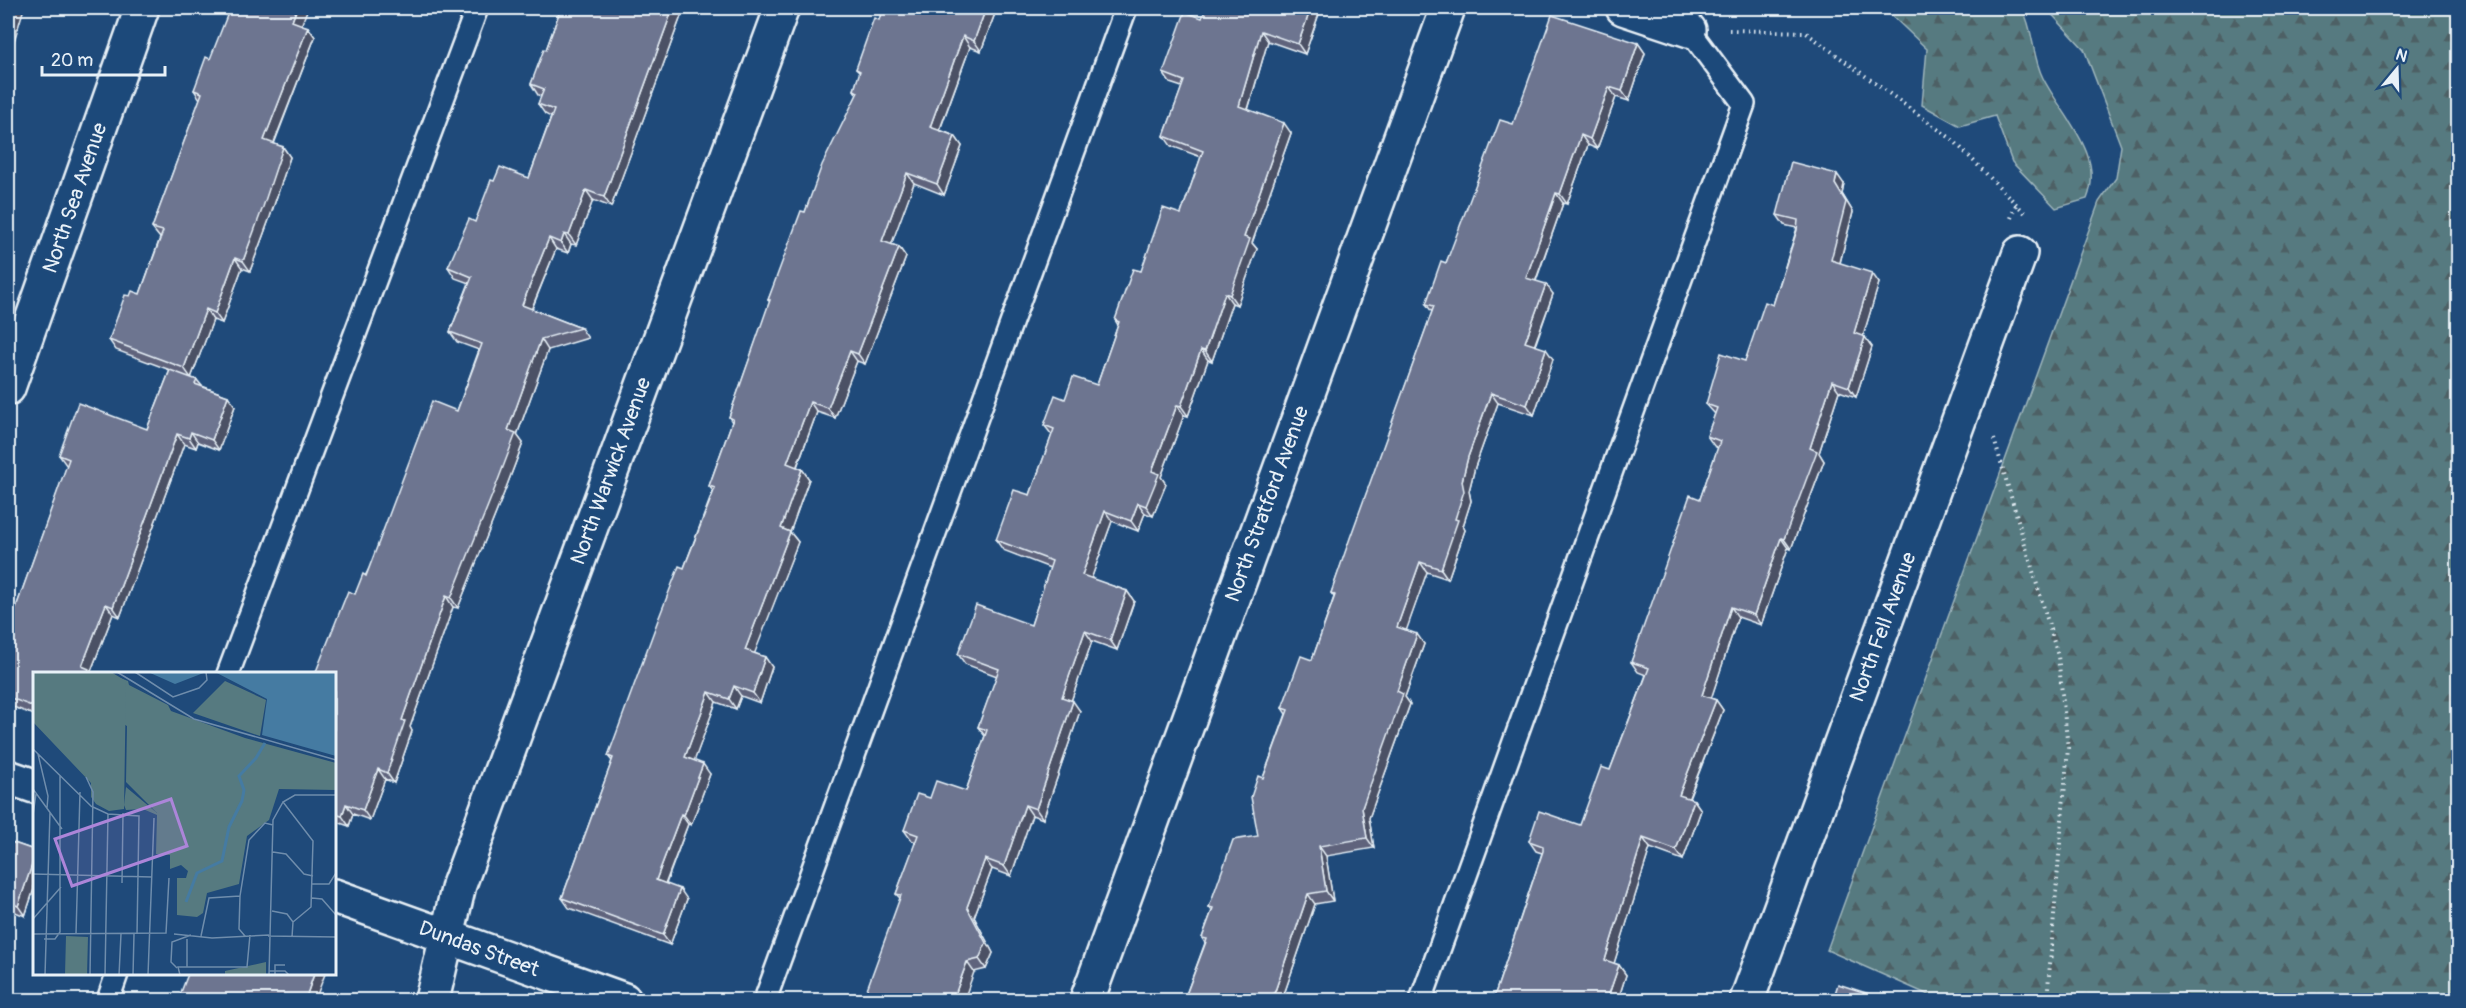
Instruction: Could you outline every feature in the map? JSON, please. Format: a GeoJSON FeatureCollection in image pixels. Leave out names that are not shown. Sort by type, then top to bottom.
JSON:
{"type":"FeatureCollection","features":[{"type":"Feature","properties":{"kind":"street","name":"North Sea Avenue"},"geometry":{"type":"LineString","coordinates":[[8,387],[142,8]]}},
{"type":"Feature","properties":{"kind":"street","name":"North Warwick Avenue"},"geometry":{"type":"LineString","coordinates":[[432,1000],[463,874],[782,8]]}},
{"type":"Feature","properties":{"kind":"street","name":"North Stratford Avenue"},"geometry":{"type":"LineString","coordinates":[[1087,1000],[1448,8]]}},
{"type":"Feature","properties":{"kind":"street"},"geometry":{"type":"LineString","coordinates":[[1623,8],[1689,30]]}},
{"type":"Feature","properties":{"kind":"street","name":"North Fell Avenue"},"geometry":{"type":"LineString","coordinates":[[1746,1000],[2020,253]]}},
{"type":"Feature","properties":{"kind":"street"},"geometry":{"type":"LineString","coordinates":[[8,777],[33,786]]}},
{"type":"Feature","properties":{"kind":"street","name":"Dundas Street"},"geometry":{"type":"LineString","coordinates":[[336,897],[624,1000]]}},
{"type":"Feature","properties":{"kind":"lane"},"geometry":{"type":"LineString","coordinates":[[229,672],[477,8]]}},
{"type":"Feature","properties":{"kind":"lane"},"geometry":{"type":"LineString","coordinates":[[765,1000],[1126,8]]}},
{"type":"Feature","properties":{"kind":"lane"},"geometry":{"type":"LineString","coordinates":[[1421,1000],[1744,104],[1689,30]]}},
{"type":"Feature","properties":{"kind":"lane"},"geometry":{"type":"LineString","coordinates":[[108,1000],[117,975]]}},
{"type":"Feature","properties":{"kind":"path"},"geometry":{"type":"LineString","coordinates":[[1689,30],[1805,32],[1953,140],[2017,202],[2032,220]]}},
{"type":"Feature","properties":{"kind":"path"},"geometry":{"type":"LineString","coordinates":[[1993,434],[2058,656],[2068,748],[2047,1000]]}},
{"type":"Feature","properties":{"kind":"green space"},"geometry":{"type":"Polygon","coordinates":[[[1884,8],[2022,8],[2029,25],[2039,70],[2086,151],[2091,182],[2087,199],[2056,208],[2012,162],[1995,116],[1960,126],[1922,105],[1927,49],[1884,8]]]}},
{"type":"Feature","properties":{"kind":"green space"},"geometry":{"type":"Polygon","coordinates":[[[2046,8],[2458,8],[2458,1000],[1940,1000],[1827,950],[2099,202],[2116,178],[2121,146],[2084,49],[2046,8]]]}},
{"type":"Feature","properties":{"kind":"building"},"geometry":{"type":"Polygon","coordinates":[[[8,8],[14,8],[8,29],[8,8]]]}},
{"type":"Feature","properties":{"kind":"building"},"geometry":{"type":"Polygon","coordinates":[[[230,8],[297,8],[292,21],[308,27],[264,140],[283,147],[263,207],[243,261],[235,258],[215,313],[206,309],[184,368],[109,340],[125,295],[130,296],[132,291],[140,294],[163,231],[152,228],[202,93],[194,90],[206,57],[210,59],[230,8]]]}},
{"type":"Feature","properties":{"kind":"building"},"geometry":{"type":"Polygon","coordinates":[[[561,8],[673,8],[604,197],[586,190],[569,235],[564,234],[561,243],[549,238],[522,305],[581,328],[541,339],[508,430],[516,433],[451,598],[446,596],[402,720],[405,721],[387,773],[378,769],[363,810],[346,804],[342,816],[336,814],[336,672],[316,672],[348,591],[355,594],[363,574],[366,576],[432,401],[457,411],[482,344],[450,332],[472,277],[448,267],[469,219],[475,222],[491,180],[494,181],[500,167],[529,178],[554,110],[538,104],[544,89],[531,84],[544,49],[546,50],[561,8]]]}},
{"type":"Feature","properties":{"kind":"building"},"geometry":{"type":"Polygon","coordinates":[[[883,8],[986,8],[974,41],[963,36],[930,127],[955,136],[937,184],[907,173],[882,241],[899,247],[858,354],[850,351],[828,408],[810,402],[787,463],[802,469],[781,528],[790,532],[745,650],[765,657],[753,693],[734,686],[729,699],[709,692],[685,757],[703,764],[656,880],[680,889],[663,935],[562,898],[613,758],[608,756],[658,620],[679,566],[684,568],[715,488],[709,486],[733,419],[729,417],[770,300],[768,300],[801,211],[805,212],[822,165],[858,92],[854,90],[860,71],[856,69],[874,18],[879,20],[883,8]]]}},
{"type":"Feature","properties":{"kind":"building"},"geometry":{"type":"Polygon","coordinates":[[[1206,8],[1311,8],[1298,44],[1261,31],[1239,106],[1284,123],[1244,237],[1250,239],[1230,295],[1225,293],[1205,351],[1201,350],[1181,406],[1177,405],[1152,471],[1159,474],[1146,506],[1138,503],[1131,521],[1105,511],[1082,575],[1127,591],[1110,640],[1085,631],[1062,697],[1073,701],[1036,809],[1025,805],[1004,866],[985,859],[967,907],[986,943],[979,959],[967,962],[953,1000],[863,1000],[901,895],[896,894],[918,835],[904,830],[917,794],[930,798],[936,781],[966,791],[987,730],[978,727],[999,669],[958,654],[976,605],[1031,625],[1052,561],[996,540],[1014,490],[1030,495],[1054,429],[1044,425],[1055,395],[1065,399],[1073,377],[1097,385],[1119,322],[1115,320],[1133,269],[1141,271],[1163,208],[1181,214],[1203,151],[1164,136],[1184,81],[1163,73],[1185,12],[1202,18],[1206,8]]]}},
{"type":"Feature","properties":{"kind":"building"},"geometry":{"type":"Polygon","coordinates":[[[1552,15],[1638,43],[1622,91],[1609,87],[1590,139],[1581,135],[1560,194],[1556,193],[1526,278],[1546,284],[1525,342],[1546,349],[1527,405],[1491,393],[1468,457],[1462,481],[1464,491],[1455,519],[1458,520],[1441,569],[1420,562],[1397,627],[1417,634],[1397,691],[1403,694],[1362,808],[1367,838],[1319,846],[1326,891],[1308,894],[1272,1000],[1184,1000],[1207,939],[1202,938],[1213,908],[1209,907],[1233,840],[1258,836],[1251,797],[1258,776],[1263,778],[1288,710],[1282,708],[1301,656],[1312,660],[1335,595],[1331,593],[1434,306],[1426,304],[1441,261],[1446,263],[1500,120],[1513,124],[1552,15]]]}},
{"type":"Feature","properties":{"kind":"building"},"geometry":{"type":"Polygon","coordinates":[[[1791,162],[1837,174],[1835,184],[1846,202],[1831,260],[1872,273],[1854,333],[1865,337],[1849,387],[1832,381],[1810,448],[1817,451],[1784,539],[1781,538],[1754,615],[1731,607],[1702,695],[1716,700],[1679,795],[1694,800],[1676,850],[1643,838],[1605,960],[1619,965],[1607,1000],[1493,1000],[1543,851],[1543,846],[1529,841],[1539,811],[1580,825],[1601,767],[1610,770],[1649,668],[1631,662],[1690,495],[1700,499],[1720,441],[1707,436],[1717,408],[1706,404],[1721,353],[1745,361],[1765,302],[1773,305],[1797,230],[1798,220],[1777,215],[1791,162]]]}},
{"type":"Feature","properties":{"kind":"building"},"geometry":{"type":"Polygon","coordinates":[[[170,370],[197,380],[195,384],[228,396],[212,440],[191,432],[189,438],[177,434],[113,607],[106,604],[82,666],[89,669],[88,672],[33,672],[33,707],[8,697],[8,650],[15,629],[9,627],[69,459],[59,455],[78,403],[147,429],[170,370]]]}},
{"type":"Feature","properties":{"kind":"building"},"geometry":{"type":"Polygon","coordinates":[[[8,841],[33,850],[33,862],[18,906],[8,902],[8,841]]]}},
{"type":"Feature","properties":{"kind":"building"},"geometry":{"type":"Polygon","coordinates":[[[188,975],[314,975],[305,1000],[178,1000],[188,975]]]}},
{"type":"Feature","properties":{"kind":"building"},"geometry":{"type":"Polygon","coordinates":[[[1838,984],[1888,1000],[1833,1000],[1838,984]]]}}]}
